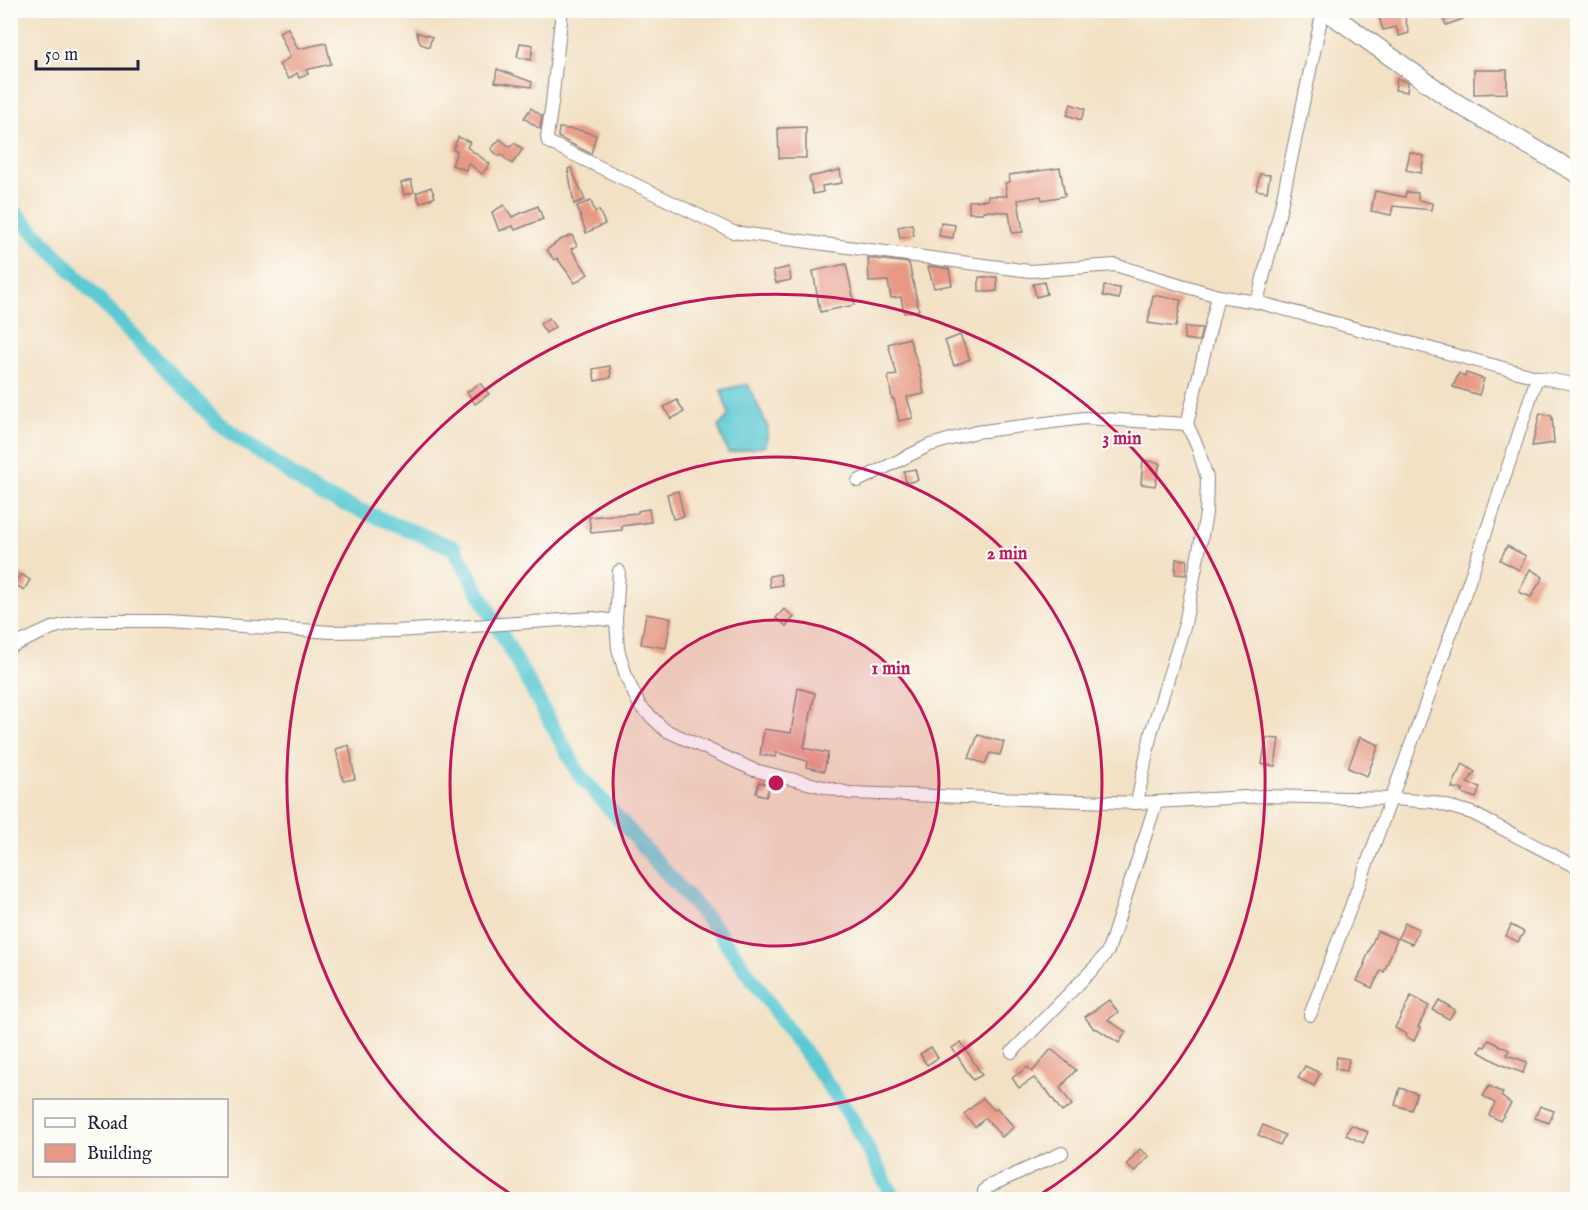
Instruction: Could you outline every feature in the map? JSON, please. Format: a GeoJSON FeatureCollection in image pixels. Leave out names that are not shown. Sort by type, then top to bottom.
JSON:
{"type":"FeatureCollection","features":[{"type":"Feature","properties":{"kind":"main road"},"geometry":{"type":"LineString","coordinates":[[1324,10],[1453,101],[1578,174]]}},
{"type":"Feature","properties":{"kind":"street"},"geometry":{"type":"LineString","coordinates":[[562,10],[548,142],[733,232],[1030,271],[1115,265],[1218,296],[1257,302],[1578,385]]}},
{"type":"Feature","properties":{"kind":"street"},"geometry":{"type":"LineString","coordinates":[[1257,302],[1280,211],[1324,10]]}},
{"type":"Feature","properties":{"kind":"street"},"geometry":{"type":"LineString","coordinates":[[1137,803],[1151,733],[1171,675],[1185,624],[1206,514],[1208,478],[1187,424],[1218,296]]}},
{"type":"Feature","properties":{"kind":"street"},"geometry":{"type":"LineString","coordinates":[[1311,1015],[1392,799],[1500,493],[1537,376]]}},
{"type":"Feature","properties":{"kind":"street"},"geometry":{"type":"LineString","coordinates":[[858,481],[930,445],[976,432],[1084,418],[1187,424]]}},
{"type":"Feature","properties":{"kind":"street"},"geometry":{"type":"LineString","coordinates":[[620,571],[616,621],[618,649],[627,679],[640,706],[665,730],[754,770],[849,793],[1137,803],[1264,796],[1433,802],[1472,813],[1578,868]]}},
{"type":"Feature","properties":{"kind":"street"},"geometry":{"type":"LineString","coordinates":[[10,647],[52,628],[76,622],[98,621],[166,621],[332,632],[397,631],[593,618],[616,621]]}},
{"type":"Feature","properties":{"kind":"street"},"geometry":{"type":"LineString","coordinates":[[1012,1052],[1108,951],[1156,803]]}},
{"type":"Feature","properties":{"kind":"street"},"geometry":{"type":"LineString","coordinates":[[984,1200],[984,1191],[987,1186],[1062,1153]]}},
{"type":"Feature","properties":{"kind":"water"},"geometry":{"type":"Polygon","coordinates":[[[748,384],[768,428],[766,446],[728,453],[718,427],[729,415],[721,390],[748,384]]]}},
{"type":"Feature","properties":{"kind":"building"},"geometry":{"type":"Polygon","coordinates":[[[1377,10],[1403,10],[1409,33],[1399,36],[1396,27],[1383,30],[1377,10]]]}},
{"type":"Feature","properties":{"kind":"building"},"geometry":{"type":"Polygon","coordinates":[[[1440,10],[1460,10],[1463,19],[1446,25],[1440,10]]]}},
{"type":"Feature","properties":{"kind":"building"},"geometry":{"type":"Polygon","coordinates":[[[288,28],[298,49],[326,43],[331,64],[306,70],[308,74],[299,78],[297,73],[289,79],[279,65],[290,57],[279,32],[288,28]]]}},
{"type":"Feature","properties":{"kind":"building"},"geometry":{"type":"Polygon","coordinates":[[[416,32],[432,37],[429,47],[421,44],[416,32]]]}},
{"type":"Feature","properties":{"kind":"building"},"geometry":{"type":"Polygon","coordinates":[[[520,43],[533,45],[531,60],[517,57],[520,43]]]}},
{"type":"Feature","properties":{"kind":"building"},"geometry":{"type":"Polygon","coordinates":[[[497,69],[532,82],[531,87],[495,82],[497,69]]]}},
{"type":"Feature","properties":{"kind":"building"},"geometry":{"type":"Polygon","coordinates":[[[1474,70],[1507,70],[1507,93],[1474,94],[1474,70]]]}},
{"type":"Feature","properties":{"kind":"building"},"geometry":{"type":"Polygon","coordinates":[[[1397,78],[1408,83],[1407,92],[1395,90],[1397,78]]]}},
{"type":"Feature","properties":{"kind":"building"},"geometry":{"type":"Polygon","coordinates":[[[1071,104],[1085,109],[1081,120],[1067,115],[1071,104]]]}},
{"type":"Feature","properties":{"kind":"building"},"geometry":{"type":"Polygon","coordinates":[[[531,108],[542,116],[540,129],[524,118],[531,108]]]}},
{"type":"Feature","properties":{"kind":"building"},"geometry":{"type":"Polygon","coordinates":[[[806,127],[806,158],[779,158],[778,128],[806,127]]]}},
{"type":"Feature","properties":{"kind":"building"},"geometry":{"type":"Polygon","coordinates":[[[559,128],[596,135],[591,154],[558,137],[559,128]]]}},
{"type":"Feature","properties":{"kind":"building"},"geometry":{"type":"Polygon","coordinates":[[[458,137],[470,142],[467,147],[490,164],[482,174],[468,163],[466,170],[452,165],[457,151],[453,150],[458,137]]]}},
{"type":"Feature","properties":{"kind":"building"},"geometry":{"type":"Polygon","coordinates":[[[500,139],[510,147],[514,143],[523,149],[512,164],[491,149],[500,139]]]}},
{"type":"Feature","properties":{"kind":"building"},"geometry":{"type":"Polygon","coordinates":[[[1410,152],[1424,156],[1421,173],[1406,170],[1410,152]]]}},
{"type":"Feature","properties":{"kind":"building"},"geometry":{"type":"Polygon","coordinates":[[[571,168],[585,200],[574,204],[568,169],[571,168]]]}},
{"type":"Feature","properties":{"kind":"building"},"geometry":{"type":"Polygon","coordinates":[[[1060,168],[1065,196],[1042,200],[1041,196],[1018,200],[1023,232],[1012,233],[1009,212],[969,213],[969,201],[988,200],[988,196],[1007,196],[1005,183],[1010,182],[1009,175],[1060,168]]]}},
{"type":"Feature","properties":{"kind":"building"},"geometry":{"type":"Polygon","coordinates":[[[840,170],[842,183],[822,186],[823,192],[813,194],[809,177],[840,170]]]}},
{"type":"Feature","properties":{"kind":"building"},"geometry":{"type":"Polygon","coordinates":[[[1260,174],[1270,175],[1267,192],[1256,190],[1260,174]]]}},
{"type":"Feature","properties":{"kind":"building"},"geometry":{"type":"Polygon","coordinates":[[[411,180],[414,192],[404,195],[401,183],[411,180]]]}},
{"type":"Feature","properties":{"kind":"building"},"geometry":{"type":"Polygon","coordinates":[[[431,187],[435,197],[420,203],[416,193],[431,187]]]}},
{"type":"Feature","properties":{"kind":"building"},"geometry":{"type":"Polygon","coordinates":[[[1375,191],[1405,197],[1406,192],[1418,193],[1418,200],[1432,203],[1431,210],[1393,206],[1391,215],[1371,211],[1375,191]]]}},
{"type":"Feature","properties":{"kind":"building"},"geometry":{"type":"Polygon","coordinates":[[[591,201],[595,212],[599,210],[605,224],[586,233],[577,206],[591,201]]]}},
{"type":"Feature","properties":{"kind":"building"},"geometry":{"type":"Polygon","coordinates":[[[504,205],[512,217],[538,206],[543,219],[515,230],[513,226],[499,231],[492,212],[504,205]]]}},
{"type":"Feature","properties":{"kind":"building"},"geometry":{"type":"Polygon","coordinates":[[[941,223],[955,225],[953,238],[939,236],[941,223]]]}},
{"type":"Feature","properties":{"kind":"building"},"geometry":{"type":"Polygon","coordinates":[[[912,224],[914,236],[900,238],[898,227],[912,224]]]}},
{"type":"Feature","properties":{"kind":"building"},"geometry":{"type":"Polygon","coordinates":[[[572,235],[577,246],[571,249],[588,274],[575,283],[557,258],[554,260],[547,250],[560,240],[572,235]]]}},
{"type":"Feature","properties":{"kind":"building"},"geometry":{"type":"Polygon","coordinates":[[[868,258],[909,263],[919,310],[904,313],[901,297],[891,298],[888,281],[869,282],[868,258]]]}},
{"type":"Feature","properties":{"kind":"building"},"geometry":{"type":"Polygon","coordinates":[[[846,264],[855,305],[820,312],[813,271],[846,264]]]}},
{"type":"Feature","properties":{"kind":"building"},"geometry":{"type":"Polygon","coordinates":[[[789,267],[791,280],[776,283],[773,271],[789,267]]]}},
{"type":"Feature","properties":{"kind":"building"},"geometry":{"type":"Polygon","coordinates":[[[928,267],[949,269],[952,285],[934,288],[928,267]]]}},
{"type":"Feature","properties":{"kind":"building"},"geometry":{"type":"Polygon","coordinates":[[[979,277],[997,277],[997,291],[979,291],[979,277]]]}},
{"type":"Feature","properties":{"kind":"building"},"geometry":{"type":"Polygon","coordinates":[[[1044,282],[1047,294],[1036,297],[1033,284],[1044,282]]]}},
{"type":"Feature","properties":{"kind":"building"},"geometry":{"type":"Polygon","coordinates":[[[1104,286],[1120,288],[1119,299],[1103,296],[1104,286]]]}},
{"type":"Feature","properties":{"kind":"building"},"geometry":{"type":"Polygon","coordinates":[[[1153,295],[1181,300],[1176,327],[1148,323],[1153,295]]]}},
{"type":"Feature","properties":{"kind":"building"},"geometry":{"type":"Polygon","coordinates":[[[549,318],[555,327],[546,333],[540,324],[549,318]]]}},
{"type":"Feature","properties":{"kind":"building"},"geometry":{"type":"Polygon","coordinates":[[[1185,327],[1202,328],[1199,341],[1184,339],[1185,327]]]}},
{"type":"Feature","properties":{"kind":"building"},"geometry":{"type":"Polygon","coordinates":[[[960,335],[970,359],[954,366],[945,341],[960,335]]]}},
{"type":"Feature","properties":{"kind":"building"},"geometry":{"type":"Polygon","coordinates":[[[909,338],[920,371],[924,394],[907,397],[913,418],[899,421],[888,376],[897,375],[888,344],[909,338]]]}},
{"type":"Feature","properties":{"kind":"building"},"geometry":{"type":"Polygon","coordinates":[[[610,366],[611,378],[595,381],[593,369],[610,366]]]}},
{"type":"Feature","properties":{"kind":"building"},"geometry":{"type":"Polygon","coordinates":[[[1459,373],[1465,377],[1466,373],[1484,379],[1479,395],[1453,387],[1459,373]]]}},
{"type":"Feature","properties":{"kind":"building"},"geometry":{"type":"Polygon","coordinates":[[[480,383],[489,394],[475,404],[467,392],[480,383]]]}},
{"type":"Feature","properties":{"kind":"building"},"geometry":{"type":"Polygon","coordinates":[[[677,400],[684,412],[671,419],[664,407],[677,400]]]}},
{"type":"Feature","properties":{"kind":"building"},"geometry":{"type":"Polygon","coordinates":[[[1540,413],[1552,416],[1554,443],[1532,446],[1540,413]]]}},
{"type":"Feature","properties":{"kind":"building"},"geometry":{"type":"Polygon","coordinates":[[[1143,460],[1160,463],[1155,486],[1141,484],[1143,460]]]}},
{"type":"Feature","properties":{"kind":"building"},"geometry":{"type":"Polygon","coordinates":[[[915,469],[918,480],[906,483],[904,471],[915,469]]]}},
{"type":"Feature","properties":{"kind":"building"},"geometry":{"type":"Polygon","coordinates":[[[678,491],[684,516],[673,519],[667,494],[678,491]]]}},
{"type":"Feature","properties":{"kind":"building"},"geometry":{"type":"Polygon","coordinates":[[[649,509],[651,522],[622,526],[622,530],[591,533],[589,517],[638,513],[638,511],[649,509]]]}},
{"type":"Feature","properties":{"kind":"building"},"geometry":{"type":"Polygon","coordinates":[[[1507,546],[1526,556],[1519,570],[1500,560],[1507,546]]]}},
{"type":"Feature","properties":{"kind":"building"},"geometry":{"type":"Polygon","coordinates":[[[1176,559],[1187,560],[1186,575],[1175,574],[1176,559]]]}},
{"type":"Feature","properties":{"kind":"building"},"geometry":{"type":"Polygon","coordinates":[[[1530,569],[1543,577],[1531,597],[1519,592],[1530,569]]]}},
{"type":"Feature","properties":{"kind":"building"},"geometry":{"type":"Polygon","coordinates":[[[21,574],[30,580],[24,590],[14,584],[21,574]]]}},
{"type":"Feature","properties":{"kind":"building"},"geometry":{"type":"Polygon","coordinates":[[[780,574],[782,585],[770,587],[769,576],[780,574]]]}},
{"type":"Feature","properties":{"kind":"building"},"geometry":{"type":"Polygon","coordinates":[[[784,609],[794,617],[786,626],[776,618],[784,609]]]}},
{"type":"Feature","properties":{"kind":"building"},"geometry":{"type":"Polygon","coordinates":[[[646,614],[671,618],[666,648],[641,644],[646,614]]]}},
{"type":"Feature","properties":{"kind":"building"},"geometry":{"type":"Polygon","coordinates":[[[798,688],[815,693],[804,748],[828,753],[824,771],[806,767],[807,761],[776,752],[776,757],[760,755],[764,729],[791,733],[798,688]]]}},
{"type":"Feature","properties":{"kind":"building"},"geometry":{"type":"Polygon","coordinates":[[[978,735],[1004,742],[1000,755],[990,753],[985,764],[969,758],[978,735]]]}},
{"type":"Feature","properties":{"kind":"building"},"geometry":{"type":"Polygon","coordinates":[[[1360,737],[1379,745],[1367,776],[1348,768],[1360,737]]]}},
{"type":"Feature","properties":{"kind":"building"},"geometry":{"type":"Polygon","coordinates":[[[1266,738],[1279,739],[1275,766],[1262,764],[1266,738]]]}},
{"type":"Feature","properties":{"kind":"building"},"geometry":{"type":"Polygon","coordinates":[[[349,745],[355,779],[343,781],[336,749],[349,745]]]}},
{"type":"Feature","properties":{"kind":"building"},"geometry":{"type":"Polygon","coordinates":[[[1463,764],[1475,772],[1467,783],[1480,787],[1476,798],[1462,793],[1463,789],[1452,788],[1463,764]]]}},
{"type":"Feature","properties":{"kind":"building"},"geometry":{"type":"Polygon","coordinates":[[[759,782],[770,785],[766,797],[756,793],[759,782]]]}},
{"type":"Feature","properties":{"kind":"building"},"geometry":{"type":"Polygon","coordinates":[[[1405,923],[1419,929],[1412,944],[1398,938],[1405,923]]]}},
{"type":"Feature","properties":{"kind":"building"},"geometry":{"type":"Polygon","coordinates":[[[1511,925],[1524,932],[1518,942],[1506,936],[1511,925]]]}},
{"type":"Feature","properties":{"kind":"building"},"geometry":{"type":"Polygon","coordinates":[[[1377,931],[1397,939],[1384,972],[1381,970],[1372,988],[1357,981],[1377,931]]]}},
{"type":"Feature","properties":{"kind":"building"},"geometry":{"type":"Polygon","coordinates":[[[1411,996],[1429,1006],[1418,1027],[1420,1028],[1414,1041],[1395,1028],[1411,996]]]}},
{"type":"Feature","properties":{"kind":"building"},"geometry":{"type":"Polygon","coordinates":[[[1109,1000],[1118,1012],[1108,1020],[1126,1032],[1119,1043],[1096,1028],[1094,1029],[1085,1017],[1109,1000]]]}},
{"type":"Feature","properties":{"kind":"building"},"geometry":{"type":"Polygon","coordinates":[[[1439,1000],[1455,1010],[1449,1019],[1433,1010],[1439,1000]]]}},
{"type":"Feature","properties":{"kind":"building"},"geometry":{"type":"Polygon","coordinates":[[[1489,1040],[1509,1050],[1507,1055],[1527,1062],[1523,1073],[1502,1065],[1479,1052],[1489,1040]]]}},
{"type":"Feature","properties":{"kind":"building"},"geometry":{"type":"Polygon","coordinates":[[[961,1042],[982,1075],[973,1080],[952,1048],[961,1042]]]}},
{"type":"Feature","properties":{"kind":"building"},"geometry":{"type":"Polygon","coordinates":[[[931,1047],[938,1058],[927,1065],[920,1054],[931,1047]]]}},
{"type":"Feature","properties":{"kind":"building"},"geometry":{"type":"Polygon","coordinates":[[[1051,1049],[1076,1070],[1060,1088],[1072,1105],[1062,1112],[1046,1089],[1034,1078],[1019,1088],[1012,1078],[1028,1067],[1032,1072],[1051,1049]]]}},
{"type":"Feature","properties":{"kind":"building"},"geometry":{"type":"Polygon","coordinates":[[[1337,1057],[1349,1059],[1347,1071],[1335,1069],[1337,1057]]]}},
{"type":"Feature","properties":{"kind":"building"},"geometry":{"type":"Polygon","coordinates":[[[1305,1066],[1320,1073],[1314,1086],[1298,1078],[1305,1066]]]}},
{"type":"Feature","properties":{"kind":"building"},"geometry":{"type":"Polygon","coordinates":[[[1489,1086],[1503,1093],[1501,1096],[1511,1104],[1500,1121],[1489,1115],[1495,1103],[1483,1096],[1489,1086]]]}},
{"type":"Feature","properties":{"kind":"building"},"geometry":{"type":"Polygon","coordinates":[[[1400,1088],[1417,1093],[1411,1110],[1395,1105],[1400,1088]]]}},
{"type":"Feature","properties":{"kind":"building"},"geometry":{"type":"Polygon","coordinates":[[[983,1098],[994,1110],[997,1108],[1014,1127],[1002,1137],[985,1118],[975,1127],[964,1114],[983,1098]]]}},
{"type":"Feature","properties":{"kind":"building"},"geometry":{"type":"Polygon","coordinates":[[[1540,1106],[1554,1111],[1549,1123],[1535,1118],[1540,1106]]]}},
{"type":"Feature","properties":{"kind":"building"},"geometry":{"type":"Polygon","coordinates":[[[1263,1125],[1285,1135],[1280,1145],[1258,1135],[1263,1125]]]}},
{"type":"Feature","properties":{"kind":"building"},"geometry":{"type":"Polygon","coordinates":[[[1351,1125],[1368,1132],[1363,1143],[1346,1135],[1351,1125]]]}},
{"type":"Feature","properties":{"kind":"building"},"geometry":{"type":"Polygon","coordinates":[[[1140,1149],[1149,1156],[1135,1172],[1126,1165],[1140,1149]]]}},
{"type":"Feature","properties":{"kind":"waterway"},"geometry":{"type":"LineString","coordinates":[[10,207],[218,423],[319,494],[454,548],[579,774],[717,930],[849,1114],[895,1200]]}}]}
